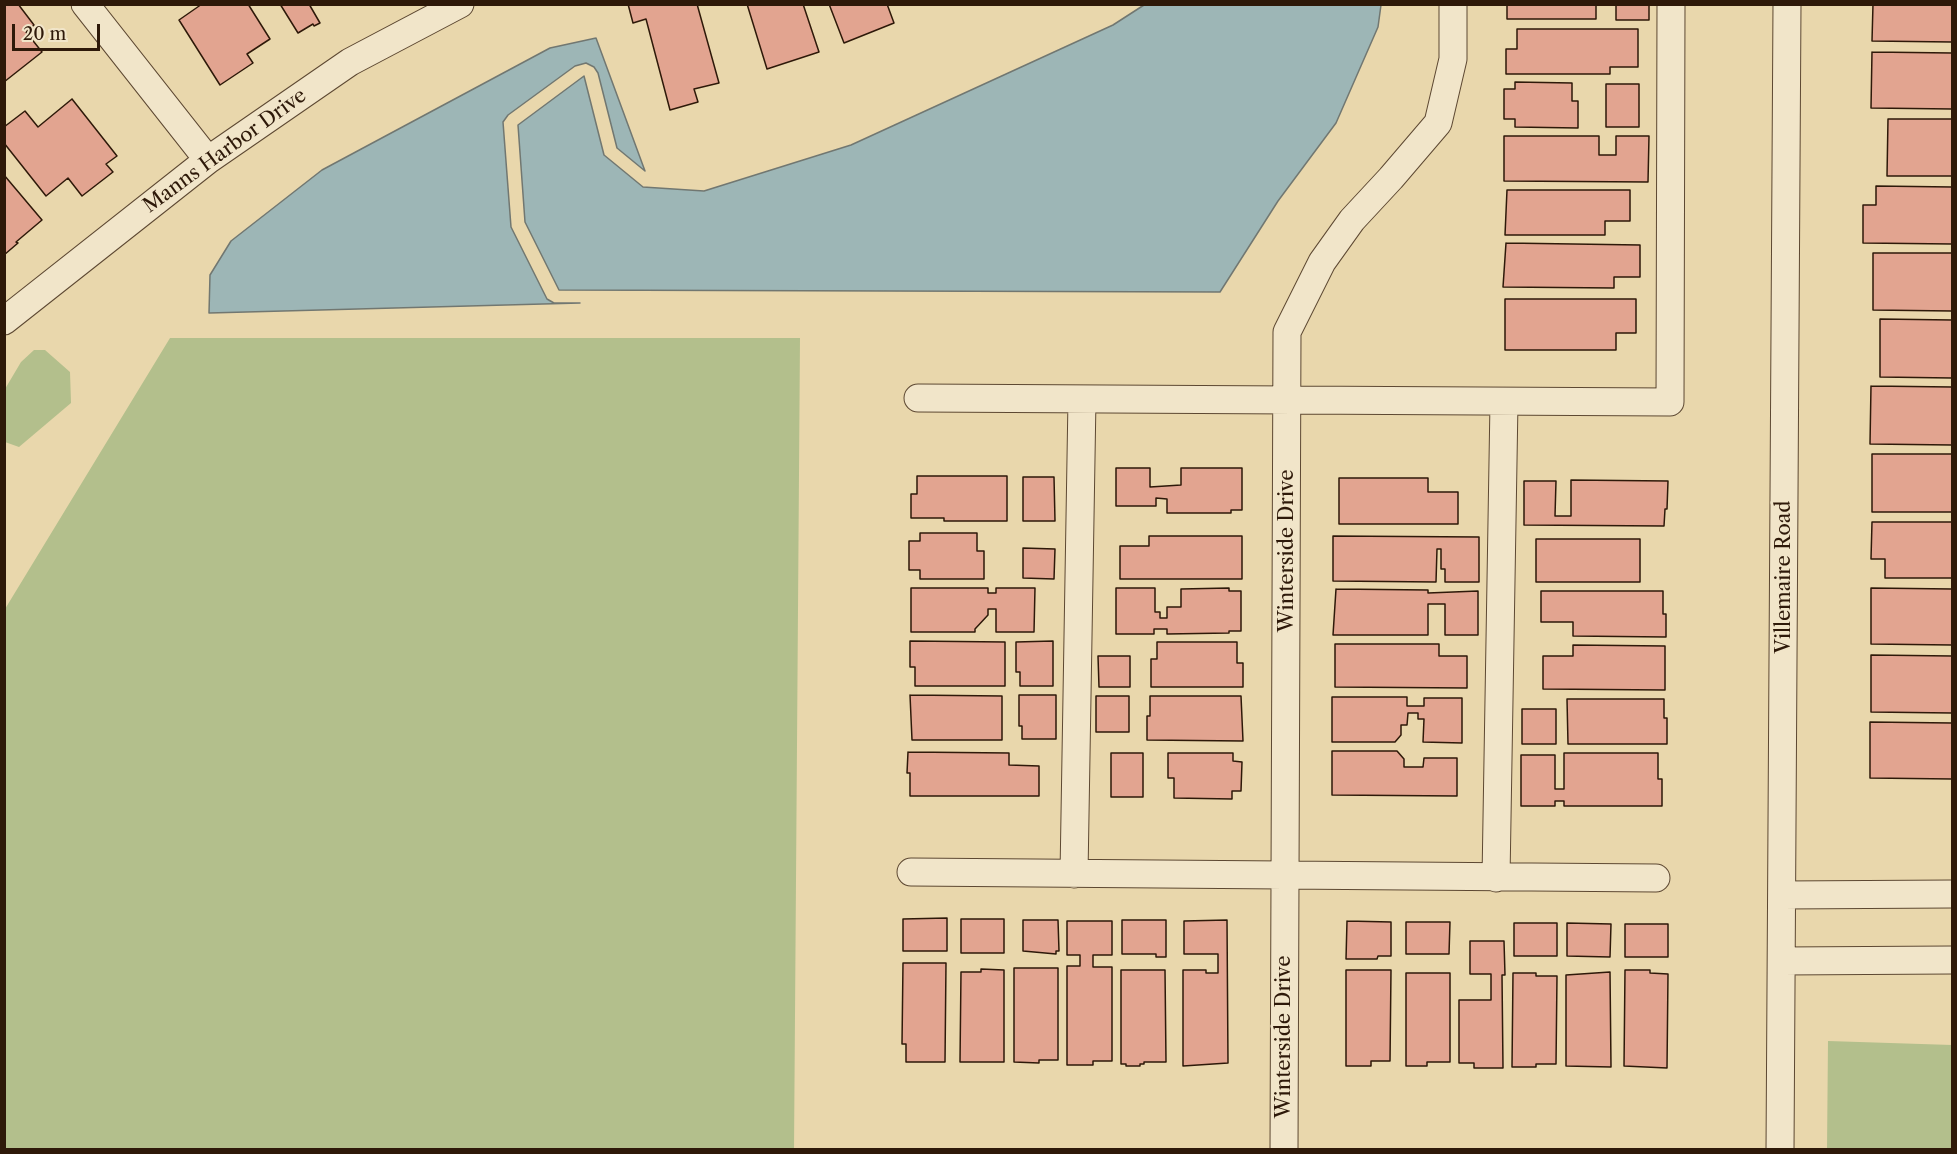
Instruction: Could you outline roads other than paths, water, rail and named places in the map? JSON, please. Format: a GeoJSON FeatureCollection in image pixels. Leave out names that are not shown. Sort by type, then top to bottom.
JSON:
{"type":"FeatureCollection","features":[{"type":"Feature","properties":{"kind":"street"},"geometry":{"type":"LineString","coordinates":[[84,4],[208,160]]}},
{"type":"Feature","properties":{"kind":"street","name":"Manns Harbor Drive"},"geometry":{"type":"LineString","coordinates":[[4,321],[208,160],[350,62],[460,4]]}},
{"type":"Feature","properties":{"kind":"street","name":"Winterside Drive"},"geometry":{"type":"LineString","coordinates":[[1284,1149],[1287,332],[1322,262],[1352,220],[1438,123],[1453,59],[1453,4]]}},
{"type":"Feature","properties":{"kind":"street"},"geometry":{"type":"LineString","coordinates":[[918,398],[1670,402],[1671,4]]}},
{"type":"Feature","properties":{"kind":"street","name":"Villemaire Road"},"geometry":{"type":"LineString","coordinates":[[1780,1149],[1787,4]]}},
{"type":"Feature","properties":{"kind":"street"},"geometry":{"type":"LineString","coordinates":[[1074,874],[1082,399]]}},
{"type":"Feature","properties":{"kind":"street"},"geometry":{"type":"LineString","coordinates":[[1496,878],[1504,402]]}},
{"type":"Feature","properties":{"kind":"street"},"geometry":{"type":"LineString","coordinates":[[911,872],[1656,878]]}},
{"type":"Feature","properties":{"kind":"street"},"geometry":{"type":"LineString","coordinates":[[1782,895],[1953,894]]}},
{"type":"Feature","properties":{"kind":"street"},"geometry":{"type":"LineString","coordinates":[[1782,961],[1953,960]]}},
{"type":"Feature","properties":{"kind":"water"},"geometry":{"type":"Polygon","coordinates":[[[1144,5],[1381,5],[1378,27],[1336,123],[1278,201],[1220,292],[559,290],[525,222],[518,125],[584,76],[604,155],[643,187],[704,191],[851,145],[1113,25],[1144,5]]]}},
{"type":"Feature","properties":{"kind":"water"},"geometry":{"type":"Polygon","coordinates":[[[596,38],[645,171],[617,148],[598,73],[594,67],[586,63],[575,66],[508,115],[503,122],[511,227],[547,299],[554,303],[580,303],[209,313],[210,275],[231,241],[322,170],[550,48],[596,38]]]}}]}
